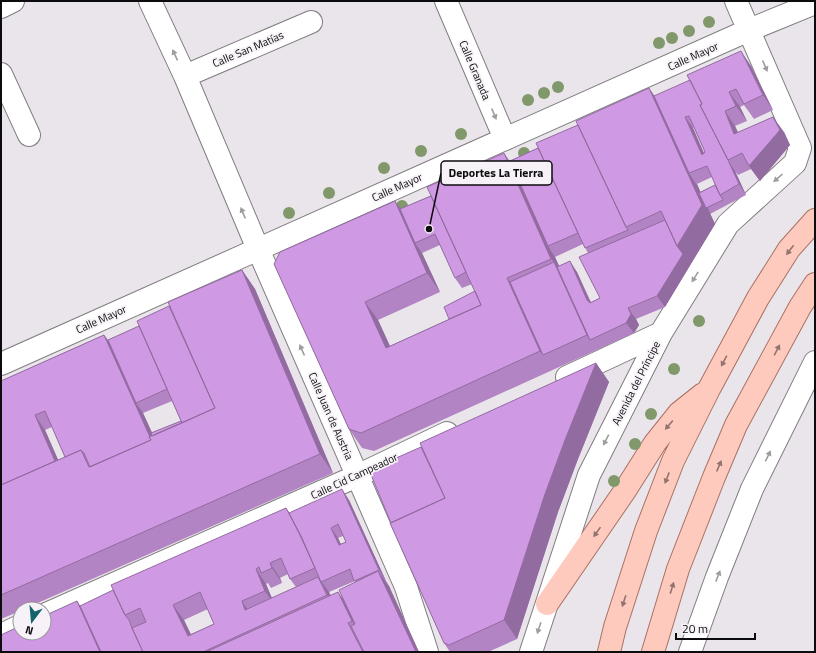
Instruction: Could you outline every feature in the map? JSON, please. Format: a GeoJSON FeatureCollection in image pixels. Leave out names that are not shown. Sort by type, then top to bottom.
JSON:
{"type":"FeatureCollection","features":[{"type":"Feature","properties":{"kind":"main road"},"geometry":{"type":"LineString","coordinates":[[610,652],[615,627],[646,531],[674,461],[709,389],[758,298],[790,249],[815,220]]}},
{"type":"Feature","properties":{"kind":"main road"},"geometry":{"type":"LineString","coordinates":[[653,652],[678,569],[714,477],[734,432],[800,307],[815,284]]}},
{"type":"Feature","properties":{"kind":"main road"},"geometry":{"type":"LineString","coordinates":[[547,604],[624,492],[654,443],[679,413],[709,389]]}},
{"type":"Feature","properties":{"kind":"street"},"geometry":{"type":"LineString","coordinates":[[1,7],[13,1]]}},
{"type":"Feature","properties":{"kind":"street","name":"Calle Juan de Austria"},"geometry":{"type":"LineString","coordinates":[[150,1],[185,76],[258,249],[406,587],[427,652]]}},
{"type":"Feature","properties":{"kind":"street","name":"Calle Granada"},"geometry":{"type":"LineString","coordinates":[[446,1],[505,139]]}},
{"type":"Feature","properties":{"kind":"street"},"geometry":{"type":"LineString","coordinates":[[736,1],[750,30]]}},
{"type":"Feature","properties":{"kind":"street","name":"Calle Mayor"},"geometry":{"type":"LineString","coordinates":[[1,364],[750,30],[815,3]]}},
{"type":"Feature","properties":{"kind":"street","name":"Calle San Matías"},"geometry":{"type":"LineString","coordinates":[[185,76],[311,22]]}},
{"type":"Feature","properties":{"kind":"street","name":"Avenida del Príncipe"},"geometry":{"type":"LineString","coordinates":[[531,652],[589,475],[661,333],[728,224],[795,163],[800,148],[750,30]]}},
{"type":"Feature","properties":{"kind":"street"},"geometry":{"type":"LineString","coordinates":[[1,74],[29,135]]}},
{"type":"Feature","properties":{"kind":"street"},"geometry":{"type":"LineString","coordinates":[[548,386],[661,333]]}},
{"type":"Feature","properties":{"kind":"street"},"geometry":{"type":"LineString","coordinates":[[690,652],[717,577],[752,489],[815,362]]}},
{"type":"Feature","properties":{"kind":"street","name":"Calle Cid Campeador"},"geometry":{"type":"LineString","coordinates":[[52,611],[357,476],[463,426]]}},
{"type":"Feature","properties":{"kind":"street"},"geometry":{"type":"LineString","coordinates":[[1,635],[12,630]]}},
{"type":"Feature","properties":{"kind":"building"},"geometry":{"type":"Polygon","coordinates":[[[741,51],[763,95],[744,104],[736,89],[729,92],[736,106],[725,111],[734,134],[773,117],[780,130],[749,166],[742,153],[728,160],[700,105],[702,104],[687,75],[741,51]]]}},
{"type":"Feature","properties":{"kind":"building"},"geometry":{"type":"Polygon","coordinates":[[[690,80],[702,104],[700,105],[739,184],[720,195],[707,166],[689,173],[654,96],[690,80]],[[689,116],[685,117],[702,155],[705,152],[689,116]]]}},
{"type":"Feature","properties":{"kind":"building"},"geometry":{"type":"Polygon","coordinates":[[[649,88],[702,205],[677,246],[661,211],[626,227],[576,121],[649,88]]]}},
{"type":"Feature","properties":{"kind":"building"},"geometry":{"type":"Polygon","coordinates":[[[578,125],[628,230],[585,248],[536,143],[578,125]]]}},
{"type":"Feature","properties":{"kind":"building"},"geometry":{"type":"Polygon","coordinates":[[[538,148],[578,233],[548,246],[510,161],[538,148]]]}},
{"type":"Feature","properties":{"kind":"building"},"geometry":{"type":"Polygon","coordinates":[[[504,153],[551,259],[507,278],[540,351],[361,433],[349,429],[274,264],[280,252],[395,201],[427,273],[365,302],[386,348],[481,305],[427,187],[504,153]]]}},
{"type":"Feature","properties":{"kind":"building"},"geometry":{"type":"Polygon","coordinates":[[[715,185],[723,200],[706,208],[699,193],[715,185]]]}},
{"type":"Feature","properties":{"kind":"building"},"geometry":{"type":"Polygon","coordinates":[[[431,196],[466,272],[455,278],[435,234],[415,243],[400,209],[431,196]]]}},
{"type":"Feature","properties":{"kind":"building"},"geometry":{"type":"Polygon","coordinates":[[[665,220],[677,246],[683,254],[657,296],[628,308],[631,314],[626,323],[590,340],[557,267],[570,261],[587,300],[590,303],[600,298],[579,257],[665,220]]]}},
{"type":"Feature","properties":{"kind":"building"},"geometry":{"type":"Polygon","coordinates":[[[554,262],[587,335],[543,355],[510,282],[554,262]]]}},
{"type":"Feature","properties":{"kind":"building"},"geometry":{"type":"Polygon","coordinates":[[[242,270],[320,454],[1,595],[1,485],[81,450],[89,467],[151,440],[149,437],[215,408],[168,302],[242,270]]]}},
{"type":"Feature","properties":{"kind":"building"},"geometry":{"type":"Polygon","coordinates":[[[475,291],[481,305],[449,319],[444,307],[475,291]]]}},
{"type":"Feature","properties":{"kind":"building"},"geometry":{"type":"Polygon","coordinates":[[[169,306],[215,408],[182,423],[137,321],[169,306]]]}},
{"type":"Feature","properties":{"kind":"building"},"geometry":{"type":"Polygon","coordinates":[[[139,326],[167,389],[136,403],[108,340],[139,326]]]}},
{"type":"Feature","properties":{"kind":"building"},"geometry":{"type":"Polygon","coordinates":[[[104,335],[151,440],[90,467],[84,453],[81,450],[65,457],[45,411],[35,415],[55,461],[1,485],[1,381],[104,335]]]}},
{"type":"Feature","properties":{"kind":"building"},"geometry":{"type":"Polygon","coordinates":[[[596,363],[545,494],[504,620],[449,645],[444,643],[390,523],[445,498],[420,443],[596,363]]]}},
{"type":"Feature","properties":{"kind":"building"},"geometry":{"type":"Polygon","coordinates":[[[181,421],[182,423],[152,436],[151,433],[181,421]]]}},
{"type":"Feature","properties":{"kind":"building"},"geometry":{"type":"Polygon","coordinates":[[[421,447],[445,498],[391,523],[369,470],[421,447]]]}},
{"type":"Feature","properties":{"kind":"building"},"geometry":{"type":"Polygon","coordinates":[[[342,489],[379,570],[354,581],[350,569],[321,582],[302,538],[289,513],[342,489]],[[338,524],[331,528],[339,545],[346,542],[338,524]]]}},
{"type":"Feature","properties":{"kind":"building"},"geometry":{"type":"Polygon","coordinates":[[[286,508],[315,568],[290,579],[281,558],[270,563],[272,568],[261,573],[259,567],[256,569],[265,591],[242,601],[245,610],[318,577],[327,595],[203,652],[143,652],[132,628],[146,622],[140,608],[125,615],[111,585],[286,508]],[[200,592],[173,605],[188,636],[214,624],[200,592]]]}},
{"type":"Feature","properties":{"kind":"building"},"geometry":{"type":"Polygon","coordinates":[[[378,571],[416,652],[364,652],[351,626],[355,624],[339,590],[378,571]]]}},
{"type":"Feature","properties":{"kind":"building"},"geometry":{"type":"Polygon","coordinates":[[[113,590],[129,620],[143,652],[101,652],[80,606],[113,590]]]}},
{"type":"Feature","properties":{"kind":"building"},"geometry":{"type":"Polygon","coordinates":[[[338,592],[352,621],[348,623],[363,652],[206,652],[338,592]]]}},
{"type":"Feature","properties":{"kind":"building"},"geometry":{"type":"Polygon","coordinates":[[[77,601],[100,652],[1,652],[1,635],[12,630],[12,641],[52,641],[52,612],[77,601]]]}},
{"type":"Feature","properties":{"kind":"place","name":"Deportes La Tierra"},"geometry":{"type":"Point","coordinates":[429,229]}}]}
